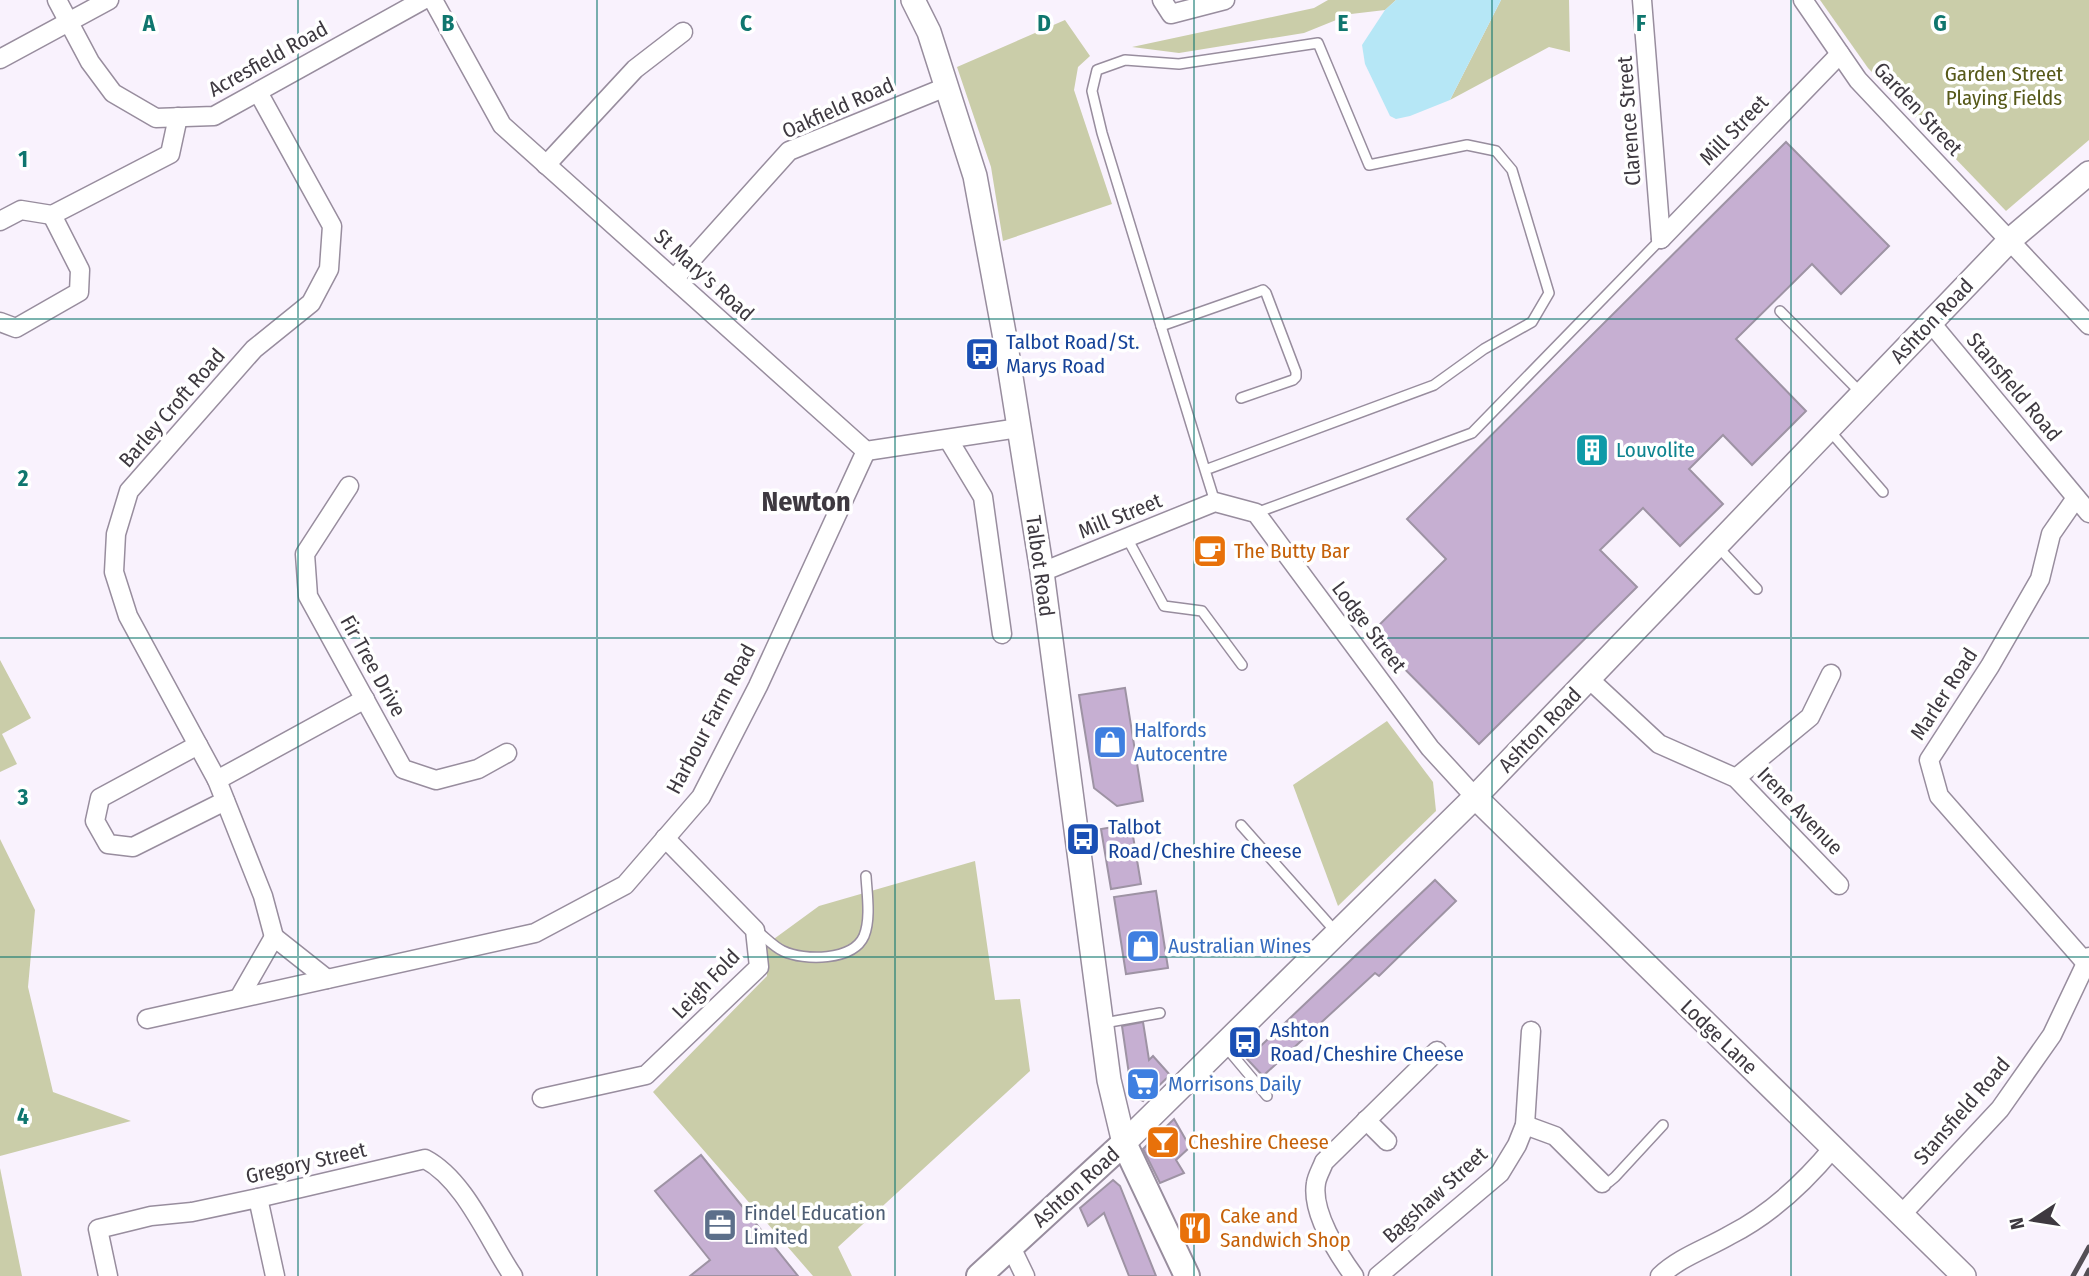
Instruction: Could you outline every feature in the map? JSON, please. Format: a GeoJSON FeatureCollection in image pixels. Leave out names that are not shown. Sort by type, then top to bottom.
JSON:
{"type":"FeatureCollection","features":[{"type":"Feature","properties":{"kind":"main road","name":"Ashton Road"},"geometry":{"type":"LineString","coordinates":[[979,1276],[1124,1143]]}},
{"type":"Feature","properties":{"kind":"main road"},"geometry":{"type":"LineString","coordinates":[[1124,1143],[1187,1276]]}},
{"type":"Feature","properties":{"kind":"street","name":"Acresfield Road"},"geometry":{"type":"LineString","coordinates":[[57,0],[90,62],[113,93],[156,118],[214,116],[423,0]]}},
{"type":"Feature","properties":{"kind":"street"},"geometry":{"type":"LineString","coordinates":[[0,59],[109,0]]}},
{"type":"Feature","properties":{"kind":"street","name":"St Mary's Road"},"geometry":{"type":"LineString","coordinates":[[433,0],[502,125],[866,451]]}},
{"type":"Feature","properties":{"kind":"street","name":"Talbot Road"},"geometry":{"type":"LineString","coordinates":[[913,0],[929,32],[975,176],[1042,572],[1109,1080],[1124,1143]]}},
{"type":"Feature","properties":{"kind":"street"},"geometry":{"type":"LineString","coordinates":[[1163,0],[1171,14],[1225,0]]}},
{"type":"Feature","properties":{"kind":"street","name":"Clarence Street"},"geometry":{"type":"LineString","coordinates":[[1642,0],[1661,239]]}},
{"type":"Feature","properties":{"kind":"street","name":"Garden Street"},"geometry":{"type":"LineString","coordinates":[[1803,0],[1858,80],[2089,325]]}},
{"type":"Feature","properties":{"kind":"street"},"geometry":{"type":"LineString","coordinates":[[546,165],[635,69],[683,32]]}},
{"type":"Feature","properties":{"kind":"street","name":"Mill Street"},"geometry":{"type":"LineString","coordinates":[[1661,239],[1840,54]]}},
{"type":"Feature","properties":{"kind":"street","name":"Oakfield Road"},"geometry":{"type":"LineString","coordinates":[[674,279],[789,151],[946,87]]}},
{"type":"Feature","properties":{"kind":"street","name":"Barley Croft Road"},"geometry":{"type":"LineString","coordinates":[[258,92],[332,226],[329,269],[310,303],[254,349],[129,491],[116,534],[114,572],[128,616],[217,780],[263,895],[274,937]]}},
{"type":"Feature","properties":{"kind":"street"},"geometry":{"type":"LineString","coordinates":[[0,221],[21,210],[52,215],[170,154],[178,117]]}},
{"type":"Feature","properties":{"kind":"street","name":"Ashton Road"},"geometry":{"type":"LineString","coordinates":[[1124,1143],[1475,797],[2010,240],[2089,173]]}},
{"type":"Feature","properties":{"kind":"street"},"geometry":{"type":"LineString","coordinates":[[0,322],[16,328],[79,292],[80,270],[52,215]]}},
{"type":"Feature","properties":{"kind":"street","name":"Stansfield Road"},"geometry":{"type":"LineString","coordinates":[[1931,323],[2089,513]]}},
{"type":"Feature","properties":{"kind":"street"},"geometry":{"type":"LineString","coordinates":[[866,451],[1019,428]]}},
{"type":"Feature","properties":{"kind":"street"},"geometry":{"type":"LineString","coordinates":[[948,439],[983,497],[1002,634]]}},
{"type":"Feature","properties":{"kind":"street","name":"Harbour Farm Road"},"geometry":{"type":"LineString","coordinates":[[147,1019],[535,933],[625,885],[701,797],[758,686],[866,451]]}},
{"type":"Feature","properties":{"kind":"street","name":"Fir Tree Drive"},"geometry":{"type":"LineString","coordinates":[[349,486],[305,554],[308,596],[403,769],[436,780],[478,769],[507,753]]}},
{"type":"Feature","properties":{"kind":"street","name":"Marler Road"},"geometry":{"type":"LineString","coordinates":[[2076,498],[2050,534],[2040,579],[2034,590],[1990,666],[1929,760],[1939,796],[2088,960]]}},
{"type":"Feature","properties":{"kind":"street"},"geometry":{"type":"LineString","coordinates":[[1215,502],[1256,513]]}},
{"type":"Feature","properties":{"kind":"street","name":"Mill Street"},"geometry":{"type":"LineString","coordinates":[[1042,572],[1215,502]]}},
{"type":"Feature","properties":{"kind":"street","name":"Lodge Street"},"geometry":{"type":"LineString","coordinates":[[1256,513],[1430,748],[1475,797]]}},
{"type":"Feature","properties":{"kind":"street"},"geometry":{"type":"LineString","coordinates":[[1736,778],[1810,717],[1831,674]]}},
{"type":"Feature","properties":{"kind":"street","name":"Irene Avenue"},"geometry":{"type":"LineString","coordinates":[[1589,678],[1659,744],[1736,778],[1839,885]]}},
{"type":"Feature","properties":{"kind":"street"},"geometry":{"type":"LineString","coordinates":[[217,780],[365,699]]}},
{"type":"Feature","properties":{"kind":"street"},"geometry":{"type":"LineString","coordinates":[[198,745],[100,798],[95,821],[108,844],[132,847],[225,801]]}},
{"type":"Feature","properties":{"kind":"street","name":"Lodge Lane"},"geometry":{"type":"LineString","coordinates":[[1475,797],[1964,1276]]}},
{"type":"Feature","properties":{"kind":"street","name":"Leigh Fold"},"geometry":{"type":"LineString","coordinates":[[542,1098],[646,1075],[759,967],[755,930],[665,838]]}},
{"type":"Feature","properties":{"kind":"street"},"geometry":{"type":"LineString","coordinates":[[239,998],[274,937],[327,979]]}},
{"type":"Feature","properties":{"kind":"street","name":"Stansfield Road"},"geometry":{"type":"LineString","coordinates":[[1901,1214],[2000,1109],[2052,1035],[2088,960]]}},
{"type":"Feature","properties":{"kind":"street","name":"Bagshaw Street"},"geometry":{"type":"LineString","coordinates":[[1378,1276],[1500,1173],[1525,1125],[1531,1031]]}},
{"type":"Feature","properties":{"kind":"street"},"geometry":{"type":"LineString","coordinates":[[1354,1276],[1334,1249],[1319,1211],[1316,1184],[1324,1162],[1437,1051]]}},
{"type":"Feature","properties":{"kind":"street"},"geometry":{"type":"LineString","coordinates":[[1366,1120],[1387,1141]]}},
{"type":"Feature","properties":{"kind":"street"},"geometry":{"type":"LineString","coordinates":[[1525,1125],[1555,1136],[1602,1183]]}},
{"type":"Feature","properties":{"kind":"street"},"geometry":{"type":"LineString","coordinates":[[1663,1275],[1685,1257],[1731,1235],[1776,1206],[1833,1148]]}},
{"type":"Feature","properties":{"kind":"street","name":"Gregory Street"},"geometry":{"type":"LineString","coordinates":[[108,1276],[98,1230],[151,1216],[192,1212],[258,1198],[425,1159],[441,1167],[460,1191],[510,1275]]}},
{"type":"Feature","properties":{"kind":"street"},"geometry":{"type":"LineString","coordinates":[[258,1198],[275,1276]]}},
{"type":"Feature","properties":{"kind":"street"},"geometry":{"type":"LineString","coordinates":[[1011,1247],[1025,1276]]}},
{"type":"Feature","properties":{"kind":"lane"},"geometry":{"type":"LineString","coordinates":[[1205,470],[1434,385],[1484,349],[1532,322],[1549,293],[1512,170],[1496,151],[1467,145],[1369,165],[1318,43],[1179,64],[1125,61],[1097,69],[1092,91],[1102,133],[1205,470],[1215,502]]}},
{"type":"Feature","properties":{"kind":"lane"},"geometry":{"type":"LineString","coordinates":[[1256,513],[1472,433],[1661,239]]}},
{"type":"Feature","properties":{"kind":"lane"},"geometry":{"type":"LineString","coordinates":[[1161,326],[1263,290],[1296,377],[1241,398]]}},
{"type":"Feature","properties":{"kind":"lane"},"geometry":{"type":"LineString","coordinates":[[1780,311],[1862,394]]}},
{"type":"Feature","properties":{"kind":"lane"},"geometry":{"type":"LineString","coordinates":[[1829,429],[1883,492]]}},
{"type":"Feature","properties":{"kind":"lane"},"geometry":{"type":"LineString","coordinates":[[1127,538],[1164,606],[1202,611],[1242,665]]}},
{"type":"Feature","properties":{"kind":"lane"},"geometry":{"type":"LineString","coordinates":[[1716,546],[1757,589]]}},
{"type":"Feature","properties":{"kind":"lane"},"geometry":{"type":"LineString","coordinates":[[1241,825],[1337,934]]}},
{"type":"Feature","properties":{"kind":"lane"},"geometry":{"type":"LineString","coordinates":[[755,930],[784,951],[814,957],[839,956],[855,947],[864,936],[868,909],[866,876]]}},
{"type":"Feature","properties":{"kind":"lane"},"geometry":{"type":"LineString","coordinates":[[1102,1024],[1160,1013]]}},
{"type":"Feature","properties":{"kind":"lane"},"geometry":{"type":"LineString","coordinates":[[1225,1046],[1267,1096]]}},
{"type":"Feature","properties":{"kind":"lane"},"geometry":{"type":"LineString","coordinates":[[1602,1183],[1615,1177],[1663,1125]]}},
{"type":"Feature","properties":{"kind":"green space"},"geometry":{"type":"Polygon","coordinates":[[[1328,0],[1396,0],[1385,10],[1351,14],[1304,33],[1179,53],[1132,47],[1314,8],[1328,0]]]}},
{"type":"Feature","properties":{"kind":"green space"},"geometry":{"type":"Polygon","coordinates":[[[1501,0],[1569,0],[1570,52],[1549,47],[1450,100],[1501,0]]]}},
{"type":"Feature","properties":{"kind":"green space","name":"Garden Street Playing Fields"},"geometry":{"type":"Polygon","coordinates":[[[1820,0],[2089,0],[2089,140],[2006,211],[1868,68],[1820,0]]]}},
{"type":"Feature","properties":{"kind":"green space"},"geometry":{"type":"Polygon","coordinates":[[[1065,20],[1090,56],[1078,67],[1074,90],[1112,204],[1003,241],[991,167],[957,67],[1065,20]]]}},
{"type":"Feature","properties":{"kind":"green space"},"geometry":{"type":"Polygon","coordinates":[[[0,660],[31,718],[2,734],[17,764],[0,772],[0,660]]]}},
{"type":"Feature","properties":{"kind":"green space"},"geometry":{"type":"Polygon","coordinates":[[[1387,721],[1433,782],[1436,811],[1338,906],[1293,785],[1387,721]]]}},
{"type":"Feature","properties":{"kind":"green space"},"geometry":{"type":"Polygon","coordinates":[[[0,839],[35,910],[28,987],[53,1092],[131,1121],[0,1156],[0,839]]]}},
{"type":"Feature","properties":{"kind":"green space"},"geometry":{"type":"Polygon","coordinates":[[[975,861],[995,1000],[1020,999],[1030,1071],[838,1247],[852,1276],[813,1276],[653,1092],[767,976],[767,944],[819,906],[975,861]]]}},
{"type":"Feature","properties":{"kind":"green space"},"geometry":{"type":"Polygon","coordinates":[[[0,1168],[22,1276],[0,1276],[0,1168]]]}},
{"type":"Feature","properties":{"kind":"water"},"geometry":{"type":"Polygon","coordinates":[[[1396,0],[1501,0],[1450,100],[1396,119],[1390,116],[1365,64],[1362,45],[1385,10],[1396,0]]]}},
{"type":"Feature","properties":{"kind":"building","name":"Louvolite"},"geometry":{"type":"Polygon","coordinates":[[[1786,142],[1889,246],[1841,294],[1812,264],[1736,339],[1806,411],[1752,465],[1723,435],[1689,469],[1723,504],[1680,546],[1643,508],[1600,550],[1637,587],[1479,744],[1370,634],[1446,559],[1407,519],[1786,142]]]}},
{"type":"Feature","properties":{"kind":"building","name":"Halfords Autocentre"},"geometry":{"type":"Polygon","coordinates":[[[1125,688],[1143,801],[1117,806],[1094,788],[1079,695],[1125,688]]]}},
{"type":"Feature","properties":{"kind":"building"},"geometry":{"type":"Polygon","coordinates":[[[1131,824],[1141,884],[1111,889],[1101,829],[1131,824]]]}},
{"type":"Feature","properties":{"kind":"building"},"geometry":{"type":"Polygon","coordinates":[[[1435,880],[1456,901],[1379,976],[1375,973],[1263,1076],[1247,1059],[1435,880]]]}},
{"type":"Feature","properties":{"kind":"building","name":"Australian Wines"},"geometry":{"type":"Polygon","coordinates":[[[1156,891],[1168,968],[1126,974],[1114,897],[1156,891]]]}},
{"type":"Feature","properties":{"kind":"building"},"geometry":{"type":"Polygon","coordinates":[[[1143,1022],[1149,1060],[1153,1056],[1170,1075],[1143,1101],[1132,1095],[1122,1026],[1143,1022]]]}},
{"type":"Feature","properties":{"kind":"building"},"geometry":{"type":"Polygon","coordinates":[[[1174,1119],[1190,1147],[1176,1160],[1184,1173],[1160,1183],[1143,1149],[1174,1119]]]}},
{"type":"Feature","properties":{"kind":"building","name":"Findel Education Limited"},"geometry":{"type":"Polygon","coordinates":[[[701,1155],[798,1276],[690,1276],[710,1260],[655,1191],[701,1155]]]}},
{"type":"Feature","properties":{"kind":"building"},"geometry":{"type":"Polygon","coordinates":[[[1113,1180],[1120,1186],[1156,1276],[1129,1276],[1104,1213],[1088,1226],[1080,1208],[1113,1180]]]}},
{"type":"Feature","properties":{"kind":"railway"},"geometry":{"type":"LineString","coordinates":[[2073,1276],[2089,1247]]}},
{"type":"Feature","properties":{"kind":"railway"},"geometry":{"type":"LineString","coordinates":[[2086,1276],[2089,1270]]}},
{"type":"Feature","properties":{"kind":"place","name":"Talbot Road/St. Marys Road"},"geometry":{"type":"Point","coordinates":[982,354]}},
{"type":"Feature","properties":{"kind":"place","name":"Louvolite"},"geometry":{"type":"Point","coordinates":[1592,450]}},
{"type":"Feature","properties":{"kind":"place","name":"The Butty Bar"},"geometry":{"type":"Point","coordinates":[1210,551]}},
{"type":"Feature","properties":{"kind":"place","name":"Halfords Autocentre"},"geometry":{"type":"Point","coordinates":[1110,742]}},
{"type":"Feature","properties":{"kind":"place","name":"Talbot Road/Cheshire Cheese"},"geometry":{"type":"Point","coordinates":[1083,839]}},
{"type":"Feature","properties":{"kind":"place","name":"Australian Wines"},"geometry":{"type":"Point","coordinates":[1143,946]}},
{"type":"Feature","properties":{"kind":"place","name":"Ashton Road/Cheshire Cheese"},"geometry":{"type":"Point","coordinates":[1245,1042]}},
{"type":"Feature","properties":{"kind":"place","name":"Morrisons Daily"},"geometry":{"type":"Point","coordinates":[1143,1084]}},
{"type":"Feature","properties":{"kind":"place","name":"Cheshire Cheese"},"geometry":{"type":"Point","coordinates":[1163,1142]}},
{"type":"Feature","properties":{"kind":"place","name":"Findel Education Limited"},"geometry":{"type":"Point","coordinates":[720,1225]}},
{"type":"Feature","properties":{"kind":"place","name":"Cake and Sandwich Shop"},"geometry":{"type":"Point","coordinates":[1195,1228]}},
{"type":"Feature","properties":{"kind":"district","name":"Newton"},"geometry":{"type":"Point","coordinates":[806,501]}}]}
